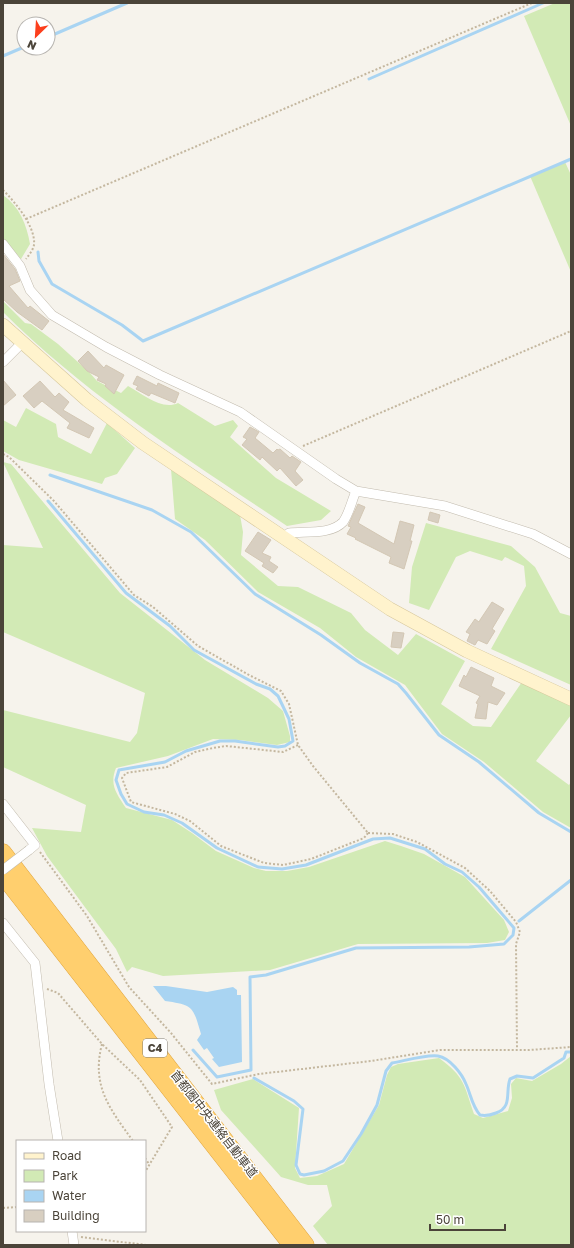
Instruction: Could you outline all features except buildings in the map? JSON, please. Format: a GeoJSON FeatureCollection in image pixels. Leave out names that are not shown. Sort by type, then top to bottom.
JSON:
{"type":"FeatureCollection","features":[{"type":"Feature","properties":{"kind":"highway","name":"首都圏中央連絡自動車道"},"geometry":{"type":"LineString","coordinates":[[3,852],[306,1245]]}},
{"type":"Feature","properties":{"kind":"highway","name":"首都圏中央連絡自動車道"},"geometry":{"type":"LineString","coordinates":[[3,876],[291,1245]]}},
{"type":"Feature","properties":{"kind":"street"},"geometry":{"type":"LineString","coordinates":[[3,244],[20,266],[30,290],[52,315],[106,347],[160,375],[240,412],[295,451],[356,490],[445,506],[533,534],[571,554]]}},
{"type":"Feature","properties":{"kind":"street"},"geometry":{"type":"LineString","coordinates":[[3,325],[87,400],[143,443],[390,609],[428,631],[571,699]]}},
{"type":"Feature","properties":{"kind":"street"},"geometry":{"type":"LineString","coordinates":[[3,362],[22,343]]}},
{"type":"Feature","properties":{"kind":"street"},"geometry":{"type":"LineString","coordinates":[[284,538],[289,533],[334,528],[342,523],[356,490]]}},
{"type":"Feature","properties":{"kind":"street"},"geometry":{"type":"LineString","coordinates":[[3,804],[35,845],[33,850],[3,870]]}},
{"type":"Feature","properties":{"kind":"street"},"geometry":{"type":"LineString","coordinates":[[3,923],[35,963],[49,1084],[58,1140]]}},
{"type":"Feature","properties":{"kind":"path"},"geometry":{"type":"LineString","coordinates":[[26,219],[532,3]]}},
{"type":"Feature","properties":{"kind":"path"},"geometry":{"type":"LineString","coordinates":[[3,190],[17,203],[26,219],[34,246],[20,266]]}},
{"type":"Feature","properties":{"kind":"path"},"geometry":{"type":"LineString","coordinates":[[295,451],[306,443],[571,331]]}},
{"type":"Feature","properties":{"kind":"path"},"geometry":{"type":"LineString","coordinates":[[3,454],[9,457],[54,500],[134,594],[154,607],[198,646],[249,675],[280,690],[289,704],[298,745],[313,766],[368,832],[393,834],[417,842],[465,868],[490,891],[516,922],[520,932],[516,944],[517,1049]]}},
{"type":"Feature","properties":{"kind":"path"},"geometry":{"type":"LineString","coordinates":[[298,745],[283,752],[226,746],[213,748],[195,752],[166,767],[126,773],[123,775],[122,782],[131,802],[175,814],[190,821],[221,846],[264,863],[283,865],[311,859],[364,838],[368,832]]}},
{"type":"Feature","properties":{"kind":"path"},"geometry":{"type":"LineString","coordinates":[[33,850],[87,916],[129,987],[171,1033],[212,1084],[259,1074],[371,1061],[440,1050],[571,1047]]}},
{"type":"Feature","properties":{"kind":"path"},"geometry":{"type":"LineString","coordinates":[[38,987],[58,992],[102,1044],[140,1080],[172,1127],[146,1170]]}},
{"type":"Feature","properties":{"kind":"path"},"geometry":{"type":"LineString","coordinates":[[102,1044],[99,1057],[100,1080],[104,1099],[132,1140]]}},
{"type":"Feature","properties":{"kind":"path"},"geometry":{"type":"LineString","coordinates":[[146,1160],[149,1164]]}},
{"type":"Feature","properties":{"kind":"path"},"geometry":{"type":"LineString","coordinates":[[3,1208],[16,1207]]}},
{"type":"Feature","properties":{"kind":"path"},"geometry":{"type":"LineString","coordinates":[[73,1237],[146,1245]]}},
{"type":"Feature","properties":{"kind":"green space"},"geometry":{"type":"Polygon","coordinates":[[[555,3],[571,3],[571,126],[524,16],[555,3]]]}},
{"type":"Feature","properties":{"kind":"green space"},"geometry":{"type":"Polygon","coordinates":[[[565,162],[571,175],[571,272],[530,176],[565,162]]]}},
{"type":"Feature","properties":{"kind":"green space"},"geometry":{"type":"Polygon","coordinates":[[[3,195],[9,199],[18,210],[27,230],[30,244],[21,259],[3,238],[3,195]]]}},
{"type":"Feature","properties":{"kind":"green space"},"geometry":{"type":"Polygon","coordinates":[[[3,301],[25,323],[31,324],[58,344],[97,381],[121,393],[128,386],[159,403],[172,405],[178,403],[215,426],[233,420],[238,426],[230,437],[276,478],[331,511],[321,520],[287,526],[140,426],[69,372],[35,343],[3,312],[3,301]]]}},
{"type":"Feature","properties":{"kind":"green space"},"geometry":{"type":"Polygon","coordinates":[[[26,408],[56,424],[58,437],[91,454],[107,423],[135,448],[117,474],[105,478],[102,484],[19,460],[3,451],[3,420],[16,427],[26,408]]]}},
{"type":"Feature","properties":{"kind":"green space"},"geometry":{"type":"Polygon","coordinates":[[[3,462],[11,464],[120,593],[205,660],[268,698],[283,711],[290,736],[290,742],[277,745],[240,740],[213,739],[168,756],[116,768],[113,779],[115,789],[126,808],[172,820],[216,851],[254,868],[266,871],[287,871],[309,867],[385,841],[424,854],[465,877],[504,920],[509,932],[505,940],[487,943],[358,944],[270,970],[163,976],[132,967],[127,972],[116,949],[47,856],[32,828],[81,832],[86,805],[3,767],[3,710],[130,742],[137,733],[145,693],[3,632],[3,545],[43,548],[3,462]]]}},
{"type":"Feature","properties":{"kind":"green space"},"geometry":{"type":"Polygon","coordinates":[[[171,469],[240,515],[243,532],[241,555],[278,586],[298,587],[351,613],[365,630],[398,655],[416,634],[465,661],[441,704],[473,726],[491,727],[522,682],[571,705],[571,715],[536,761],[569,785],[571,782],[571,828],[543,812],[484,762],[442,734],[405,685],[356,657],[320,628],[258,592],[205,540],[175,519],[171,469]]]}},
{"type":"Feature","properties":{"kind":"green space"},"geometry":{"type":"Polygon","coordinates":[[[426,523],[511,546],[535,567],[560,613],[571,616],[571,685],[491,649],[526,586],[524,566],[505,557],[502,561],[470,551],[456,557],[429,610],[409,603],[412,567],[426,523]]]}},
{"type":"Feature","properties":{"kind":"green space"},"geometry":{"type":"Polygon","coordinates":[[[571,1056],[571,1245],[328,1245],[313,1226],[332,1206],[327,1185],[308,1185],[281,1177],[221,1110],[214,1090],[253,1079],[299,1108],[295,1168],[300,1178],[317,1176],[344,1164],[379,1105],[387,1075],[391,1067],[398,1064],[439,1058],[459,1076],[474,1114],[483,1118],[508,1111],[512,1098],[511,1084],[516,1078],[532,1081],[561,1064],[571,1056]]]}},
{"type":"Feature","properties":{"kind":"water"},"geometry":{"type":"Polygon","coordinates":[[[153,986],[166,986],[207,992],[233,987],[237,990],[237,995],[241,995],[242,1062],[219,1067],[212,1059],[214,1058],[207,1048],[204,1050],[197,1040],[201,1034],[194,1013],[191,1009],[182,1004],[165,1001],[153,986]]]}},
{"type":"Feature","properties":{"kind":"waterway"},"geometry":{"type":"LineString","coordinates":[[56,34],[127,3]]}},
{"type":"Feature","properties":{"kind":"waterway"},"geometry":{"type":"LineString","coordinates":[[369,79],[543,3]]}},
{"type":"Feature","properties":{"kind":"waterway"},"geometry":{"type":"LineString","coordinates":[[3,56],[16,50]]}},
{"type":"Feature","properties":{"kind":"waterway"},"geometry":{"type":"LineString","coordinates":[[38,252],[39,261],[52,284],[122,325],[143,341],[571,159]]}},
{"type":"Feature","properties":{"kind":"waterway"},"geometry":{"type":"LineString","coordinates":[[50,475],[152,510],[191,532],[255,594],[321,635],[360,663],[398,684],[439,735],[479,762],[539,813],[571,832]]}},
{"type":"Feature","properties":{"kind":"waterway"},"geometry":{"type":"LineString","coordinates":[[48,501],[126,593],[170,626],[194,650],[256,684],[270,689],[278,696],[289,719],[293,741],[285,746],[278,747],[235,741],[220,741],[186,751],[165,762],[119,770],[116,780],[121,794],[127,804],[144,812],[164,815],[182,823],[217,848],[258,867],[282,869],[306,865],[373,839],[390,838],[425,849],[445,864],[462,872],[479,887],[514,928],[513,935],[504,944],[469,947],[356,948],[266,975],[250,977],[251,1070],[217,1077],[193,1050]]}},
{"type":"Feature","properties":{"kind":"waterway"},"geometry":{"type":"LineString","coordinates":[[519,921],[571,880]]}},
{"type":"Feature","properties":{"kind":"waterway"},"geometry":{"type":"LineString","coordinates":[[254,1078],[294,1101],[303,1109],[296,1165],[300,1174],[304,1175],[324,1171],[343,1161],[361,1134],[377,1105],[386,1071],[392,1063],[422,1057],[442,1057],[451,1063],[462,1076],[477,1112],[480,1115],[490,1115],[505,1107],[508,1099],[510,1079],[517,1076],[533,1078],[564,1058],[566,1052],[571,1052]]}}]}
